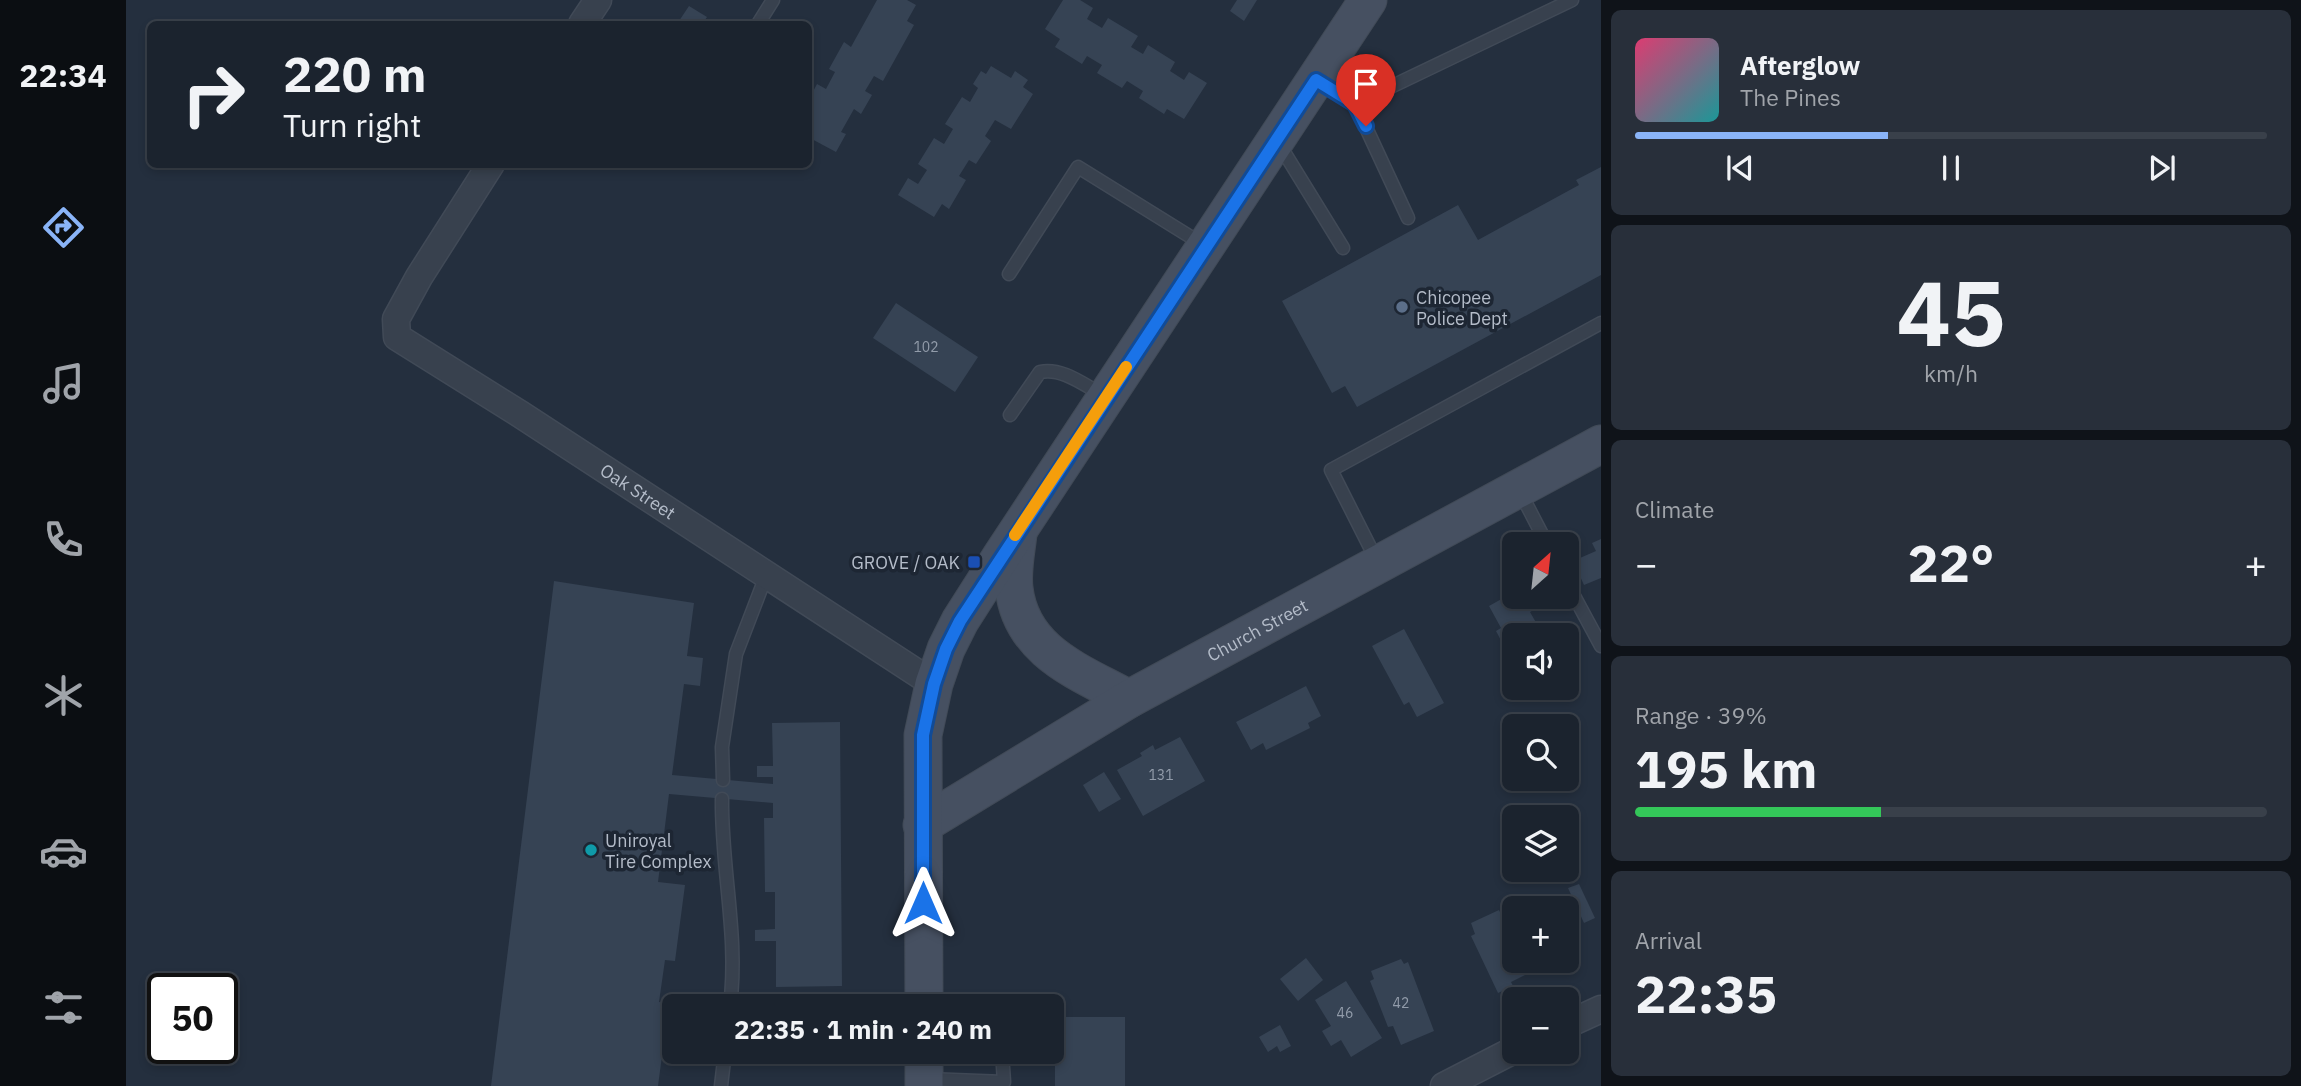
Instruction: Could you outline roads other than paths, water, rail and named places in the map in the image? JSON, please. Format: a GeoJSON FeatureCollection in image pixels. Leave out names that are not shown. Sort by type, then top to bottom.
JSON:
{"type":"FeatureCollection","features":[{"type":"Feature","properties":{"kind":"main road"},"geometry":{"type":"LineString","coordinates":[[923,994],[923,735],[934,684],[946,649],[960,621],[1018,530],[1368,0]]}},
{"type":"Feature","properties":{"kind":"main road","name":"Church Street"},"geometry":{"type":"LineString","coordinates":[[922,825],[1129,699],[1601,444]]}},
{"type":"Feature","properties":{"kind":"main road"},"geometry":{"type":"LineString","coordinates":[[1018,530],[1013,569],[1014,588],[1016,603],[1027,630],[1055,659],[1129,699]]}},
{"type":"Feature","properties":{"kind":"street"},"geometry":{"type":"LineString","coordinates":[[584,21],[598,0]]}},
{"type":"Feature","properties":{"kind":"street","name":"Oak Street"},"geometry":{"type":"LineString","coordinates":[[488,168],[419,277],[396,319],[397,337],[934,684]]}},
{"type":"Feature","properties":{"kind":"street"},"geometry":{"type":"LineString","coordinates":[[1579,1019],[1601,1009]]}},
{"type":"Feature","properties":{"kind":"street"},"geometry":{"type":"LineString","coordinates":[[1444,1086],[1502,1056]]}},
{"type":"Feature","properties":{"kind":"lane"},"geometry":{"type":"LineString","coordinates":[[760,21],[774,0]]}},
{"type":"Feature","properties":{"kind":"lane"},"geometry":{"type":"LineString","coordinates":[[1355,104],[1572,0]]}},
{"type":"Feature","properties":{"kind":"lane"},"geometry":{"type":"LineString","coordinates":[[1316,80],[1355,104],[1408,218]]}},
{"type":"Feature","properties":{"kind":"lane"},"geometry":{"type":"LineString","coordinates":[[1277,140],[1343,248]]}},
{"type":"Feature","properties":{"kind":"lane"},"geometry":{"type":"LineString","coordinates":[[1009,274],[1078,167],[1206,247]]}},
{"type":"Feature","properties":{"kind":"lane"},"geometry":{"type":"LineString","coordinates":[[1379,565],[1331,470],[1601,323]]}},
{"type":"Feature","properties":{"kind":"lane"},"geometry":{"type":"LineString","coordinates":[[1010,415],[1040,372],[1050,370],[1107,397]]}},
{"type":"Feature","properties":{"kind":"lane"},"geometry":{"type":"LineString","coordinates":[[1518,488],[1541,532]]}},
{"type":"Feature","properties":{"kind":"lane"},"geometry":{"type":"LineString","coordinates":[[723,779],[722,747],[736,654],[766,576]]}},
{"type":"Feature","properties":{"kind":"lane"},"geometry":{"type":"LineString","coordinates":[[1579,605],[1601,646]]}},
{"type":"Feature","properties":{"kind":"lane"},"geometry":{"type":"LineString","coordinates":[[722,799],[722,840],[733,934],[730,994]]}},
{"type":"Feature","properties":{"kind":"lane"},"geometry":{"type":"LineString","coordinates":[[721,1086],[724,1064]]}},
{"type":"Feature","properties":{"kind":"lane"},"geometry":{"type":"LineString","coordinates":[[924,1072],[1004,1082],[1003,1064]]}},
{"type":"Feature","properties":{"kind":"place","name":"Chicopee Police Dept"},"geometry":{"type":"Point","coordinates":[1402,307]}},
{"type":"Feature","properties":{"kind":"place","name":"GROVE / OAK"},"geometry":{"type":"Point","coordinates":[974,562]}},
{"type":"Feature","properties":{"kind":"place","name":"Uniroyal Tire Complex"},"geometry":{"type":"Point","coordinates":[591,850]}}]}
